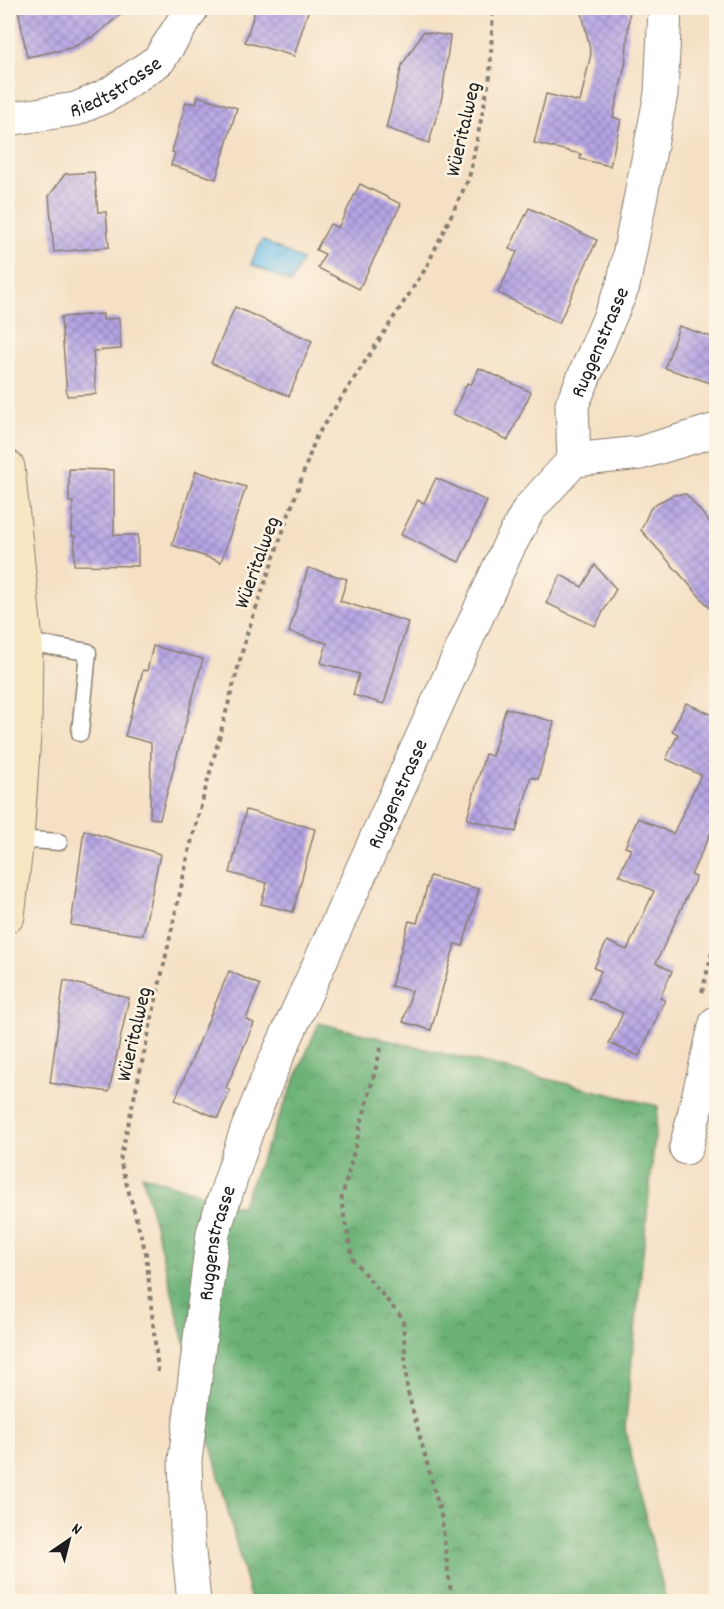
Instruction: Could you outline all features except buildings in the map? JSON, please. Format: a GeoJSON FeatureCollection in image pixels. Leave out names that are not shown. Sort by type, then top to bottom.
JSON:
{"type":"FeatureCollection","features":[{"type":"Feature","properties":{"kind":"main road"},"geometry":{"type":"LineString","coordinates":[[8,467],[26,642],[25,721],[18,839],[8,916]]}},
{"type":"Feature","properties":{"kind":"street","name":"Riedtstrasse"},"geometry":{"type":"LineString","coordinates":[[8,119],[76,109],[108,95],[159,60],[192,8]]}},
{"type":"Feature","properties":{"kind":"street","name":"Ruggenstrasse"},"geometry":{"type":"LineString","coordinates":[[194,1602],[187,1532],[186,1460],[213,1233],[246,1133],[272,1068],[508,548],[529,509],[574,460],[572,405],[623,286],[661,94],[665,8]]}},
{"type":"Feature","properties":{"kind":"street"},"geometry":{"type":"LineString","coordinates":[[574,460],[640,453],[717,430]]}},
{"type":"Feature","properties":{"kind":"street"},"geometry":{"type":"LineString","coordinates":[[686,1148],[717,1023]]}},
{"type":"Feature","properties":{"kind":"lane"},"geometry":{"type":"LineString","coordinates":[[26,642],[88,652],[80,733]]}},
{"type":"Feature","properties":{"kind":"lane"},"geometry":{"type":"LineString","coordinates":[[18,839],[59,842]]}},
{"type":"Feature","properties":{"kind":"path","name":"Wüeritalweg"},"geometry":{"type":"LineString","coordinates":[[158,1375],[146,1253],[120,1161],[191,843],[247,634],[316,437],[426,268],[469,178],[490,76],[493,8]]}},
{"type":"Feature","properties":{"kind":"path"},"geometry":{"type":"LineString","coordinates":[[381,1048],[341,1202],[353,1260],[403,1319],[407,1389],[441,1515],[452,1602]]}},
{"type":"Feature","properties":{"kind":"green space"},"geometry":{"type":"Polygon","coordinates":[[[319,1023],[658,1106],[625,1429],[666,1601],[251,1601],[142,1175],[241,1207],[319,1023]]]}},
{"type":"Feature","properties":{"kind":"water"},"geometry":{"type":"Polygon","coordinates":[[[262,240],[302,260],[291,283],[251,264],[262,240]]]}}]}
